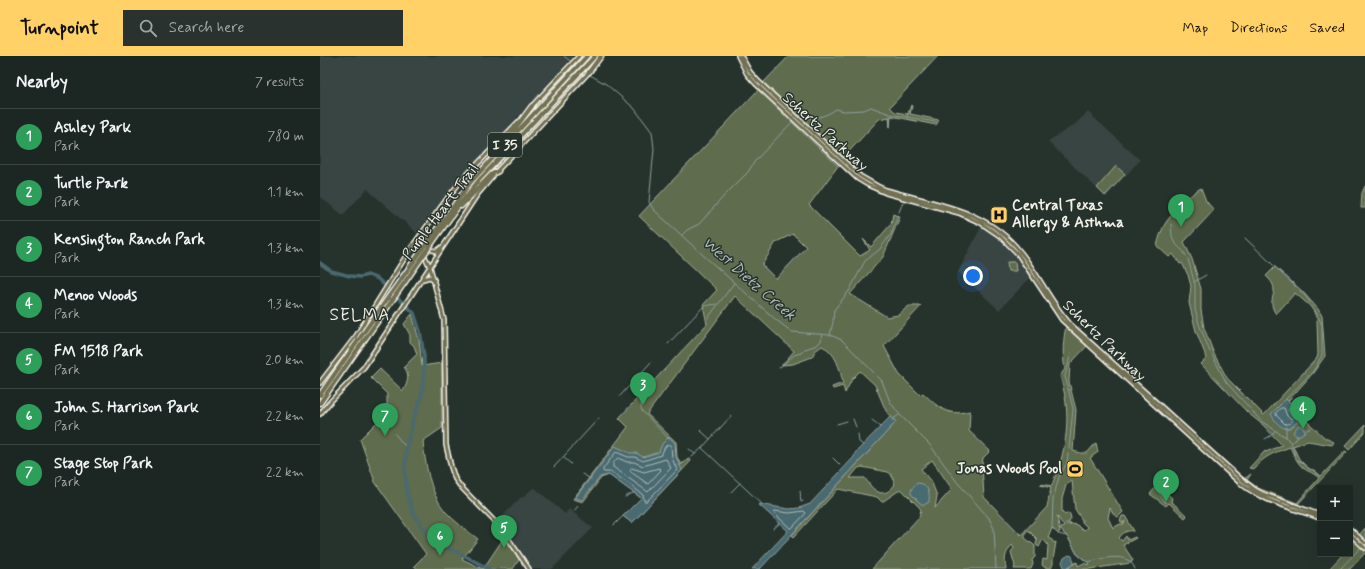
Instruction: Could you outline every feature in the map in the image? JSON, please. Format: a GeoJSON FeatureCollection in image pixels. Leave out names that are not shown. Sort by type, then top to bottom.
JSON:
{"type":"FeatureCollection","features":[{"type":"Feature","properties":{"kind":"highway","name":"Purple Heart Trail"},"geometry":{"type":"LineString","coordinates":[[359,344],[465,190],[587,56]]}},
{"type":"Feature","properties":{"kind":"highway","name":"Purple Heart Trail"},"geometry":{"type":"LineString","coordinates":[[430,241],[480,179],[595,56]]}},
{"type":"Feature","properties":{"kind":"highway"},"geometry":{"type":"LineString","coordinates":[[589,72],[603,56]]}},
{"type":"Feature","properties":{"kind":"highway"},"geometry":{"type":"LineString","coordinates":[[492,159],[532,106]]}},
{"type":"Feature","properties":{"kind":"highway"},"geometry":{"type":"LineString","coordinates":[[450,218],[492,174],[498,171]]}},
{"type":"Feature","properties":{"kind":"highway","name":"I 35"},"geometry":{"type":"LineString","coordinates":[[320,395],[359,344]]}},
{"type":"Feature","properties":{"kind":"highway","name":"I 35"},"geometry":{"type":"LineString","coordinates":[[320,403],[359,344]]}},
{"type":"Feature","properties":{"kind":"main road"},"geometry":{"type":"LineString","coordinates":[[320,383],[356,336],[417,240],[461,181],[579,56]]}},
{"type":"Feature","properties":{"kind":"main road","name":"Schertz Parkway"},"geometry":{"type":"LineString","coordinates":[[738,56],[747,74],[756,84],[858,179],[886,193],[959,213],[980,223],[1000,236],[1018,254],[1062,320],[1239,482],[1262,497],[1317,517]]}},
{"type":"Feature","properties":{"kind":"main road","name":"Schertz Parkway"},"geometry":{"type":"LineString","coordinates":[[741,56],[750,72],[758,82],[860,176],[886,190],[967,212],[996,229],[1021,252],[1055,306],[1068,321],[1241,479],[1254,490],[1317,514]]}},
{"type":"Feature","properties":{"kind":"main road"},"geometry":{"type":"LineString","coordinates":[[320,414],[329,402],[364,367],[477,195],[589,72]]}},
{"type":"Feature","properties":{"kind":"main road"},"geometry":{"type":"LineString","coordinates":[[428,224],[422,235],[424,241],[434,251],[439,250],[445,245]]}},
{"type":"Feature","properties":{"kind":"main road"},"geometry":{"type":"LineString","coordinates":[[417,240],[430,267],[444,320],[446,436],[451,467],[460,486],[501,528],[529,569]]}},
{"type":"Feature","properties":{"kind":"main road"},"geometry":{"type":"LineString","coordinates":[[422,280],[430,277],[434,282]]}},
{"type":"Feature","properties":{"kind":"main road"},"geometry":{"type":"LineString","coordinates":[[1353,532],[1365,548]]}},
{"type":"Feature","properties":{"kind":"main road"},"geometry":{"type":"LineString","coordinates":[[1353,535],[1365,543]]}},
{"type":"Feature","properties":{"kind":"shaded area"},"geometry":{"type":"Polygon","coordinates":[[[320,56],[575,56],[457,182],[417,233],[367,189],[343,215],[320,197],[320,56]]]}},
{"type":"Feature","properties":{"kind":"shaded area"},"geometry":{"type":"Polygon","coordinates":[[[1088,112],[1140,160],[1106,197],[1048,142],[1074,125],[1088,112]]]}},
{"type":"Feature","properties":{"kind":"shaded area"},"geometry":{"type":"Polygon","coordinates":[[[982,226],[1008,246],[1021,261],[1031,277],[999,310],[958,272],[982,226]]]}},
{"type":"Feature","properties":{"kind":"shaded area"},"geometry":{"type":"Polygon","coordinates":[[[534,487],[565,514],[569,509],[593,528],[552,569],[532,569],[498,521],[521,497],[522,498],[534,487]]]}},
{"type":"Feature","properties":{"kind":"green space"},"geometry":{"type":"Polygon","coordinates":[[[789,56],[938,56],[890,107],[895,112],[908,114],[911,105],[910,114],[939,120],[936,125],[891,116],[890,127],[889,117],[879,119],[843,158],[763,83],[789,56]]]}},
{"type":"Feature","properties":{"kind":"green space"},"geometry":{"type":"Polygon","coordinates":[[[758,90],[838,166],[809,205],[860,256],[870,250],[863,239],[871,247],[891,224],[893,214],[900,217],[883,257],[850,294],[887,317],[898,315],[909,306],[921,306],[884,346],[899,374],[920,395],[923,393],[933,403],[949,412],[962,413],[970,411],[969,431],[990,451],[983,458],[982,465],[984,497],[1021,535],[1047,507],[1051,488],[1040,485],[1052,486],[1064,449],[1067,418],[1065,397],[1060,376],[1065,369],[1063,348],[1066,326],[1087,346],[1070,364],[1069,382],[1076,410],[1073,451],[1087,453],[1096,443],[1098,452],[1090,458],[1123,512],[1118,517],[1113,514],[1110,508],[1108,518],[1113,528],[1120,524],[1124,524],[1125,521],[1123,523],[1120,521],[1122,516],[1125,516],[1134,531],[1126,532],[1119,538],[1122,541],[1126,536],[1128,540],[1135,537],[1136,538],[1123,545],[1133,560],[1131,563],[1090,569],[1066,569],[1077,562],[1078,566],[1084,563],[1088,565],[1090,564],[1077,554],[1069,539],[1061,530],[1061,528],[1070,523],[1070,526],[1071,524],[1077,525],[1082,530],[1086,529],[1087,527],[1082,522],[1075,509],[1072,481],[1066,485],[1062,499],[1062,511],[1065,515],[1068,513],[1070,514],[1071,519],[1063,525],[1057,516],[1060,531],[1058,534],[1052,528],[1048,538],[1054,543],[1056,542],[1053,564],[1051,568],[1044,567],[1042,565],[1043,559],[1047,560],[1048,545],[1043,539],[1039,547],[1036,545],[1037,539],[1028,530],[1025,533],[1025,538],[1035,546],[1035,557],[1032,560],[1033,564],[1031,569],[1014,569],[1015,566],[1011,552],[1014,548],[1012,545],[1006,556],[1006,569],[872,569],[919,517],[921,510],[920,508],[901,489],[882,502],[877,497],[838,489],[794,537],[792,535],[896,422],[886,411],[875,385],[860,371],[852,379],[845,393],[843,386],[833,389],[832,387],[843,383],[837,362],[831,352],[822,346],[815,351],[812,357],[793,364],[782,365],[794,351],[735,296],[647,414],[676,442],[677,457],[681,464],[690,459],[691,461],[632,523],[623,516],[641,498],[609,475],[601,478],[583,502],[573,499],[628,427],[619,418],[707,324],[703,305],[717,290],[639,216],[758,90]],[[793,234],[776,242],[762,265],[776,279],[806,247],[793,234]],[[932,460],[921,469],[932,483],[937,496],[935,508],[952,489],[932,460]],[[862,467],[858,468],[850,478],[865,478],[875,490],[879,492],[887,492],[895,484],[891,474],[888,472],[862,467]]]}},
{"type":"Feature","properties":{"kind":"green space"},"geometry":{"type":"Polygon","coordinates":[[[1116,166],[1125,174],[1105,196],[1097,188],[1116,166]]]}},
{"type":"Feature","properties":{"kind":"green space"},"geometry":{"type":"Polygon","coordinates":[[[1365,186],[1365,208],[1361,208],[1362,193],[1365,186]]]}},
{"type":"Feature","properties":{"kind":"green space"},"geometry":{"type":"Polygon","coordinates":[[[1201,188],[1206,201],[1214,210],[1184,242],[1192,259],[1201,289],[1201,310],[1204,328],[1214,354],[1227,378],[1264,415],[1317,358],[1318,354],[1317,320],[1310,306],[1295,293],[1276,314],[1272,303],[1274,291],[1273,286],[1266,276],[1275,267],[1302,291],[1318,309],[1322,316],[1325,356],[1313,373],[1288,401],[1296,408],[1295,410],[1325,438],[1334,442],[1332,445],[1308,441],[1293,446],[1299,459],[1309,469],[1314,470],[1321,476],[1345,451],[1347,452],[1297,505],[1263,492],[1244,479],[1251,474],[1247,480],[1258,488],[1297,503],[1319,478],[1299,464],[1290,447],[1266,457],[1254,469],[1249,468],[1265,451],[1266,452],[1282,445],[1263,425],[1248,413],[1201,364],[1207,358],[1196,331],[1189,303],[1191,286],[1188,275],[1182,263],[1180,264],[1173,254],[1169,257],[1157,246],[1161,232],[1168,220],[1186,199],[1201,188]]]}},
{"type":"Feature","properties":{"kind":"green space"},"geometry":{"type":"Polygon","coordinates":[[[1007,262],[1015,262],[1016,271],[1008,271],[1007,262]]]}},
{"type":"Feature","properties":{"kind":"green space"},"geometry":{"type":"Polygon","coordinates":[[[412,314],[419,340],[422,366],[442,363],[442,428],[423,441],[429,478],[436,496],[445,511],[478,539],[462,559],[483,569],[418,569],[414,566],[426,554],[375,482],[360,439],[387,412],[387,394],[371,378],[380,369],[403,391],[406,385],[408,376],[404,367],[417,354],[414,346],[410,342],[410,335],[404,324],[412,314]]]}},
{"type":"Feature","properties":{"kind":"green space"},"geometry":{"type":"Polygon","coordinates":[[[1365,425],[1365,432],[1349,450],[1345,446],[1365,425]]]}},
{"type":"Feature","properties":{"kind":"green space"},"geometry":{"type":"Polygon","coordinates":[[[1158,485],[1172,498],[1171,501],[1187,516],[1185,518],[1169,503],[1166,506],[1150,494],[1158,485]]]}},
{"type":"Feature","properties":{"kind":"green space"},"geometry":{"type":"Polygon","coordinates":[[[1365,528],[1365,553],[1350,569],[1329,569],[1340,557],[1353,557],[1353,542],[1365,528]]]}},
{"type":"Feature","properties":{"kind":"green space"},"geometry":{"type":"Polygon","coordinates":[[[505,536],[519,560],[513,569],[483,569],[505,536]]]}},
{"type":"Feature","properties":{"kind":"water"},"geometry":{"type":"Polygon","coordinates":[[[1286,399],[1292,404],[1288,410],[1291,414],[1295,414],[1300,419],[1293,426],[1287,429],[1281,426],[1271,414],[1286,399]]]}},
{"type":"Feature","properties":{"kind":"water"},"geometry":{"type":"Polygon","coordinates":[[[890,417],[896,422],[760,569],[752,569],[788,531],[758,504],[789,509],[799,508],[810,504],[854,457],[855,453],[890,417]]]}},
{"type":"Feature","properties":{"kind":"water"},"geometry":{"type":"Polygon","coordinates":[[[1299,425],[1306,431],[1297,437],[1293,432],[1299,425]]]}},
{"type":"Feature","properties":{"kind":"water"},"geometry":{"type":"Polygon","coordinates":[[[669,437],[675,443],[676,457],[682,470],[632,523],[623,516],[641,498],[609,475],[600,477],[582,500],[575,498],[615,446],[643,457],[659,452],[662,444],[669,437]]]}},
{"type":"Feature","properties":{"kind":"water"},"geometry":{"type":"Polygon","coordinates":[[[918,483],[923,484],[929,492],[929,502],[924,505],[911,494],[911,490],[918,483]]]}},
{"type":"Feature","properties":{"kind":"water"},"geometry":{"type":"Polygon","coordinates":[[[1069,555],[1072,556],[1074,562],[1066,568],[1062,562],[1064,558],[1069,555]]]}},
{"type":"Feature","properties":{"kind":"waterway","name":"West Dietz Creek"},"geometry":{"type":"LineString","coordinates":[[564,56],[570,61]]}},
{"type":"Feature","properties":{"kind":"waterway","name":"West Dietz Creek"},"geometry":{"type":"LineString","coordinates":[[590,75],[606,84],[634,108],[652,132],[654,149],[649,202],[653,209],[775,319],[792,332],[830,335],[842,340],[882,381],[890,402],[900,415],[930,445],[957,482],[989,518],[994,529],[996,569]]}},
{"type":"Feature","properties":{"kind":"waterway"},"geometry":{"type":"LineString","coordinates":[[907,117],[911,106]]}},
{"type":"Feature","properties":{"kind":"waterway"},"geometry":{"type":"LineString","coordinates":[[807,118],[822,116],[836,109],[844,111],[864,110],[871,107],[890,114],[936,122]]}},
{"type":"Feature","properties":{"kind":"waterway"},"geometry":{"type":"LineString","coordinates":[[798,115],[803,115]]}},
{"type":"Feature","properties":{"kind":"waterway"},"geometry":{"type":"LineString","coordinates":[[890,116],[890,127]]}},
{"type":"Feature","properties":{"kind":"waterway"},"geometry":{"type":"LineString","coordinates":[[682,235],[687,230],[699,224],[792,122]]}},
{"type":"Feature","properties":{"kind":"waterway"},"geometry":{"type":"LineString","coordinates":[[899,212],[903,202]]}},
{"type":"Feature","properties":{"kind":"waterway"},"geometry":{"type":"LineString","coordinates":[[833,321],[834,310],[849,291],[865,261],[879,250],[891,234],[898,215]]}},
{"type":"Feature","properties":{"kind":"waterway"},"geometry":{"type":"LineString","coordinates":[[1171,224],[1174,241],[1186,256]]}},
{"type":"Feature","properties":{"kind":"waterway"},"geometry":{"type":"LineString","coordinates":[[1245,238],[1296,287]]}},
{"type":"Feature","properties":{"kind":"waterway"},"geometry":{"type":"LineString","coordinates":[[1188,259],[1195,285],[1195,309],[1210,352]]}},
{"type":"Feature","properties":{"kind":"waterway"},"geometry":{"type":"LineString","coordinates":[[320,263],[331,271],[350,276],[360,277],[368,275],[378,279],[414,313],[420,331],[424,356],[424,373],[421,399],[414,417],[406,449],[405,470],[407,494],[413,512],[433,541],[489,569]]}},
{"type":"Feature","properties":{"kind":"waterway"},"geometry":{"type":"LineString","coordinates":[[1194,282],[1206,275]]}},
{"type":"Feature","properties":{"kind":"waterway"},"geometry":{"type":"LineString","coordinates":[[708,318],[734,283]]}},
{"type":"Feature","properties":{"kind":"waterway"},"geometry":{"type":"LineString","coordinates":[[1286,399],[1314,370],[1322,355],[1322,325],[1314,308],[1300,291]]}},
{"type":"Feature","properties":{"kind":"waterway"},"geometry":{"type":"LineString","coordinates":[[668,344],[704,306],[717,304]]}},
{"type":"Feature","properties":{"kind":"waterway"},"geometry":{"type":"LineString","coordinates":[[830,335],[833,322]]}},
{"type":"Feature","properties":{"kind":"waterway"},"geometry":{"type":"LineString","coordinates":[[779,368],[794,355],[817,345],[821,341],[822,334]]}},
{"type":"Feature","properties":{"kind":"waterway"},"geometry":{"type":"LineString","coordinates":[[1069,449],[1073,409],[1065,376],[1071,353]]}},
{"type":"Feature","properties":{"kind":"waterway"},"geometry":{"type":"LineString","coordinates":[[1212,355],[1226,382],[1262,422],[1286,437]]}},
{"type":"Feature","properties":{"kind":"waterway"},"geometry":{"type":"LineString","coordinates":[[620,396],[651,362]]}},
{"type":"Feature","properties":{"kind":"waterway"},"geometry":{"type":"LineString","coordinates":[[631,386],[638,393]]}},
{"type":"Feature","properties":{"kind":"waterway"},"geometry":{"type":"LineString","coordinates":[[641,395],[642,411],[669,439]]}},
{"type":"Feature","properties":{"kind":"waterway"},"geometry":{"type":"LineString","coordinates":[[702,448],[732,415]]}},
{"type":"Feature","properties":{"kind":"waterway"},"geometry":{"type":"LineString","coordinates":[[892,420],[899,415]]}},
{"type":"Feature","properties":{"kind":"waterway"},"geometry":{"type":"LineString","coordinates":[[554,467],[599,418]]}},
{"type":"Feature","properties":{"kind":"waterway"},"geometry":{"type":"LineString","coordinates":[[853,419],[856,427]]}},
{"type":"Feature","properties":{"kind":"waterway"},"geometry":{"type":"LineString","coordinates":[[872,420],[881,427]]}},
{"type":"Feature","properties":{"kind":"waterway"},"geometry":{"type":"LineString","coordinates":[[837,424],[847,421]]}},
{"type":"Feature","properties":{"kind":"waterway"},"geometry":{"type":"LineString","coordinates":[[1286,427],[1286,436],[1288,440]]}},
{"type":"Feature","properties":{"kind":"waterway"},"geometry":{"type":"LineString","coordinates":[[1305,431],[1311,428]]}},
{"type":"Feature","properties":{"kind":"waterway"},"geometry":{"type":"LineString","coordinates":[[700,430],[710,439]]}},
{"type":"Feature","properties":{"kind":"waterway"},"geometry":{"type":"LineString","coordinates":[[1265,439],[1272,435],[1275,431]]}},
{"type":"Feature","properties":{"kind":"waterway"},"geometry":{"type":"LineString","coordinates":[[395,434],[406,446]]}},
{"type":"Feature","properties":{"kind":"waterway"},"geometry":{"type":"LineString","coordinates":[[858,434],[859,442],[863,445]]}},
{"type":"Feature","properties":{"kind":"waterway"},"geometry":{"type":"LineString","coordinates":[[1291,442],[1296,440],[1298,435]]}},
{"type":"Feature","properties":{"kind":"waterway"},"geometry":{"type":"LineString","coordinates":[[1288,440],[1291,443],[1295,455]]}},
{"type":"Feature","properties":{"kind":"waterway"},"geometry":{"type":"LineString","coordinates":[[692,457],[702,448],[762,504]]}},
{"type":"Feature","properties":{"kind":"waterway"},"geometry":{"type":"LineString","coordinates":[[689,449],[695,454]]}},
{"type":"Feature","properties":{"kind":"waterway"},"geometry":{"type":"LineString","coordinates":[[1068,454],[1067,463],[1059,477],[1053,499],[1052,528],[1058,534],[1067,536],[1077,554],[1087,562],[1114,557],[1121,558],[1127,559],[1132,563],[1135,569]]}},
{"type":"Feature","properties":{"kind":"waterway"},"geometry":{"type":"LineString","coordinates":[[563,457],[571,464]]}},
{"type":"Feature","properties":{"kind":"waterway"},"geometry":{"type":"LineString","coordinates":[[833,458],[840,465]]}},
{"type":"Feature","properties":{"kind":"waterway"},"geometry":{"type":"LineString","coordinates":[[679,465],[688,459]]}},
{"type":"Feature","properties":{"kind":"waterway"},"geometry":{"type":"LineString","coordinates":[[1298,460],[1310,469]]}},
{"type":"Feature","properties":{"kind":"waterway"},"geometry":{"type":"LineString","coordinates":[[1313,470],[1320,477]]}},
{"type":"Feature","properties":{"kind":"waterway"},"geometry":{"type":"LineString","coordinates":[[582,474],[591,479]]}},
{"type":"Feature","properties":{"kind":"waterway"},"geometry":{"type":"LineString","coordinates":[[731,492],[740,483]]}},
{"type":"Feature","properties":{"kind":"waterway"},"geometry":{"type":"LineString","coordinates":[[1157,488],[1166,503]]}},
{"type":"Feature","properties":{"kind":"waterway"},"geometry":{"type":"LineString","coordinates":[[800,491],[801,502],[803,501]]}},
{"type":"Feature","properties":{"kind":"waterway"},"geometry":{"type":"LineString","coordinates":[[625,497],[635,492]]}},
{"type":"Feature","properties":{"kind":"waterway"},"geometry":{"type":"LineString","coordinates":[[574,511],[578,506]]}},
{"type":"Feature","properties":{"kind":"waterway"},"geometry":{"type":"LineString","coordinates":[[614,525],[623,516]]}},
{"type":"Feature","properties":{"kind":"waterway"},"geometry":{"type":"LineString","coordinates":[[773,529],[780,523]]}},
{"type":"Feature","properties":{"kind":"waterway","name":"West Dietz Creek"},"geometry":{"type":"LineString","coordinates":[[1340,569],[1365,543]]}},
{"type":"Feature","properties":{"kind":"place","name":"Central Texas Allergy & Asthma"},"geometry":{"type":"Point","coordinates":[999,215]}},
{"type":"Feature","properties":{"kind":"place","name":"Ashley Park"},"geometry":{"type":"Point","coordinates":[1181,227]}},
{"type":"Feature","properties":{"kind":"place","name":"Kensington Ranch Park"},"geometry":{"type":"Point","coordinates":[643,405]}},
{"type":"Feature","properties":{"kind":"place","name":"Menoo Woods"},"geometry":{"type":"Point","coordinates":[1303,429]}},
{"type":"Feature","properties":{"kind":"place","name":"Stage Stop Park"},"geometry":{"type":"Point","coordinates":[385,436]}},
{"type":"Feature","properties":{"kind":"place","name":"Jonas Woods Pool"},"geometry":{"type":"Point","coordinates":[1075,469]}},
{"type":"Feature","properties":{"kind":"place","name":"Turtle Park"},"geometry":{"type":"Point","coordinates":[1166,502]}},
{"type":"Feature","properties":{"kind":"place","name":"FM 1518 Park"},"geometry":{"type":"Point","coordinates":[504,548]}},
{"type":"Feature","properties":{"kind":"place","name":"John S. Harrison Park"},"geometry":{"type":"Point","coordinates":[440,556]}},
{"type":"Feature","properties":{"kind":"district","name":"SELMA"},"geometry":{"type":"Point","coordinates":[360,315]}}]}
